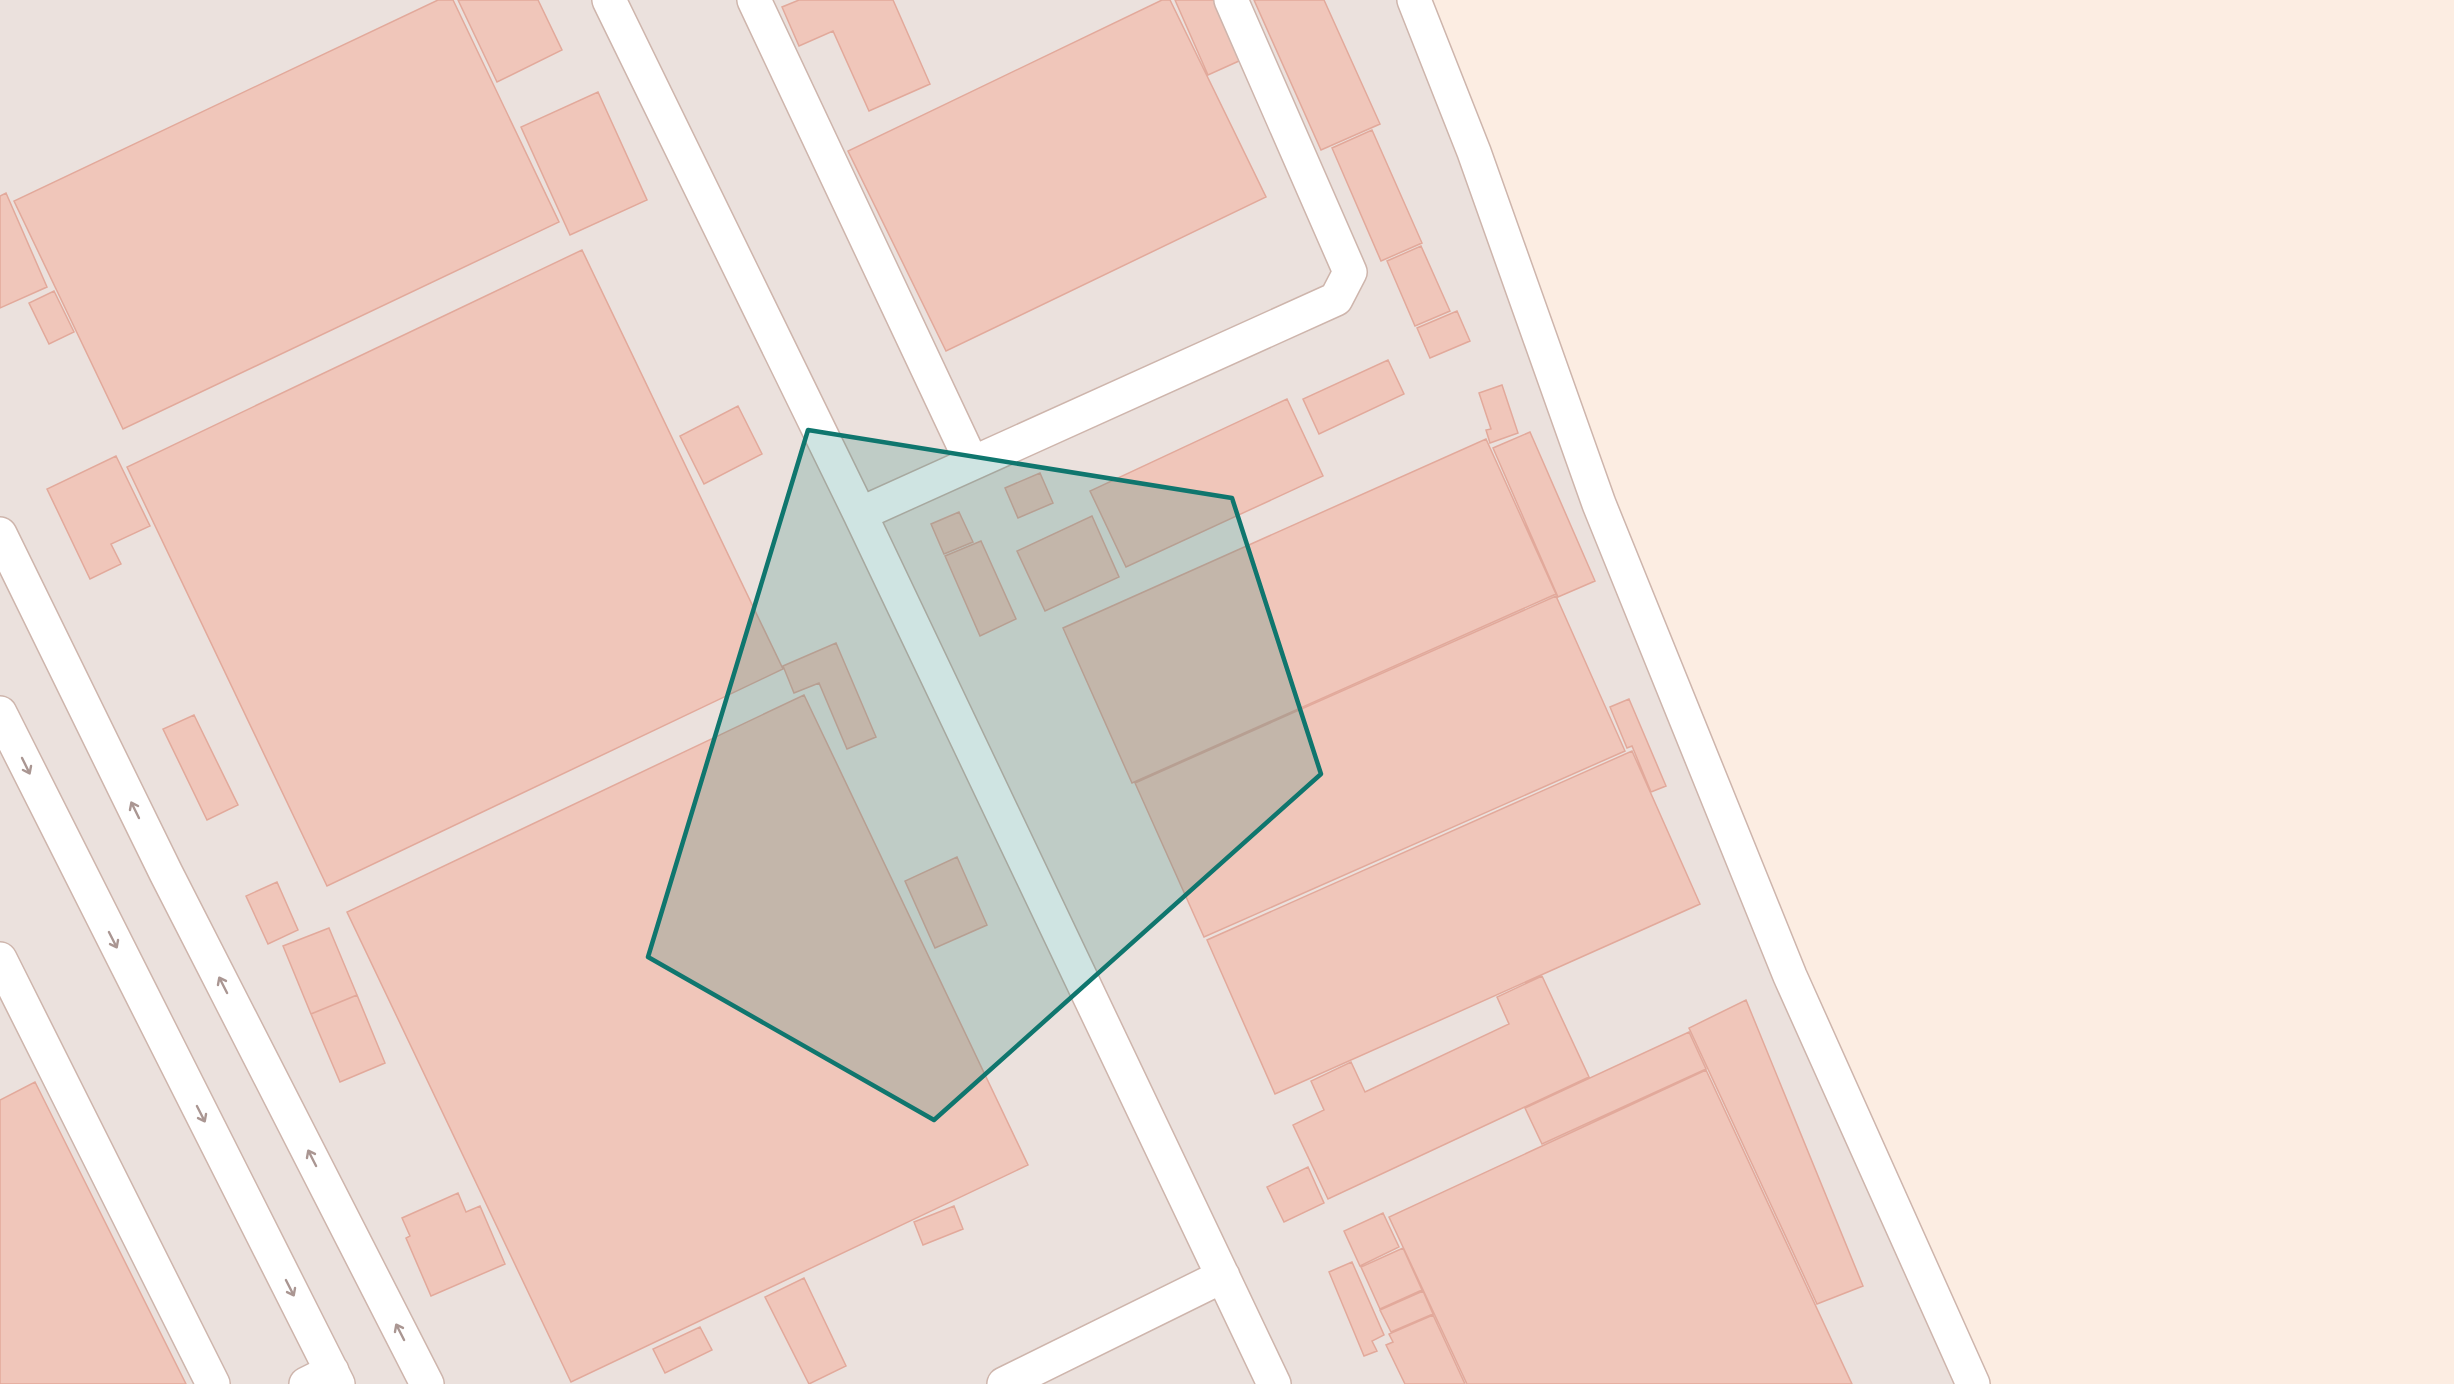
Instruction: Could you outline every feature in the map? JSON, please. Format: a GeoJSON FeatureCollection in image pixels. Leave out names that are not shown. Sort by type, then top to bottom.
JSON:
{"type":"FeatureCollection","features":[{"type":"Feature","properties":{"kind":"street"},"geometry":{"type":"LineString","coordinates":[[609,0],[860,514],[1274,1384]]}},
{"type":"Feature","properties":{"kind":"street"},"geometry":{"type":"LineString","coordinates":[[754,0],[971,461]]}},
{"type":"Feature","properties":{"kind":"street"},"geometry":{"type":"LineString","coordinates":[[860,514],[971,461],[1336,298],[1350,272],[1231,0]]}},
{"type":"Feature","properties":{"kind":"street"},"geometry":{"type":"LineString","coordinates":[[1414,0],[1474,152],[1603,515],[1790,976],[1973,1384]]}},
{"type":"Feature","properties":{"kind":"street"},"geometry":{"type":"LineString","coordinates":[[0,534],[166,873],[427,1384]]}},
{"type":"Feature","properties":{"kind":"street"},"geometry":{"type":"LineString","coordinates":[[0,713],[325,1380]]}},
{"type":"Feature","properties":{"kind":"street"},"geometry":{"type":"LineString","coordinates":[[0,959],[213,1384]]}},
{"type":"Feature","properties":{"kind":"street"},"geometry":{"type":"LineString","coordinates":[[1004,1384],[1222,1276]]}},
{"type":"Feature","properties":{"kind":"highlighted area"},"geometry":{"type":"Polygon","coordinates":[[[808,430],[1232,498],[1321,774],[934,1120],[648,957],[808,430]]]}},
{"type":"Feature","properties":{"kind":"shaded area"},"geometry":{"type":"Polygon","coordinates":[[[0,0],[1402,0],[1965,1384],[0,1384],[0,0]]]}},
{"type":"Feature","properties":{"kind":"building"},"geometry":{"type":"Polygon","coordinates":[[[438,0],[453,0],[559,222],[123,429],[14,201],[438,0]]]}},
{"type":"Feature","properties":{"kind":"building"},"geometry":{"type":"Polygon","coordinates":[[[458,0],[538,0],[562,50],[497,82],[458,0]]]}},
{"type":"Feature","properties":{"kind":"building"},"geometry":{"type":"Polygon","coordinates":[[[799,0],[893,0],[930,84],[869,111],[833,31],[799,46],[782,7],[799,0]]]}},
{"type":"Feature","properties":{"kind":"building"},"geometry":{"type":"Polygon","coordinates":[[[1162,0],[1170,0],[1266,197],[946,351],[848,151],[1162,0]]]}},
{"type":"Feature","properties":{"kind":"building"},"geometry":{"type":"Polygon","coordinates":[[[1175,0],[1226,0],[1250,56],[1208,75],[1175,0]]]}},
{"type":"Feature","properties":{"kind":"building"},"geometry":{"type":"Polygon","coordinates":[[[1254,0],[1324,0],[1380,124],[1321,150],[1254,0]]]}},
{"type":"Feature","properties":{"kind":"building"},"geometry":{"type":"Polygon","coordinates":[[[598,92],[647,200],[570,235],[521,127],[598,92]]]}},
{"type":"Feature","properties":{"kind":"building"},"geometry":{"type":"Polygon","coordinates":[[[1372,130],[1422,243],[1381,261],[1332,148],[1372,130]]]}},
{"type":"Feature","properties":{"kind":"building"},"geometry":{"type":"Polygon","coordinates":[[[6,193],[47,287],[0,308],[0,196],[6,193]]]}},
{"type":"Feature","properties":{"kind":"building"},"geometry":{"type":"Polygon","coordinates":[[[1421,246],[1450,311],[1415,326],[1387,261],[1421,246]]]}},
{"type":"Feature","properties":{"kind":"building"},"geometry":{"type":"Polygon","coordinates":[[[582,250],[783,669],[327,886],[127,467],[582,250]]]}},
{"type":"Feature","properties":{"kind":"building"},"geometry":{"type":"Polygon","coordinates":[[[54,291],[74,332],[49,344],[29,303],[54,291]]]}},
{"type":"Feature","properties":{"kind":"building"},"geometry":{"type":"Polygon","coordinates":[[[1457,311],[1470,341],[1430,358],[1417,328],[1457,311]]]}},
{"type":"Feature","properties":{"kind":"building"},"geometry":{"type":"Polygon","coordinates":[[[1388,360],[1404,394],[1319,434],[1303,399],[1388,360]]]}},
{"type":"Feature","properties":{"kind":"building"},"geometry":{"type":"Polygon","coordinates":[[[1502,385],[1518,433],[1490,443],[1486,430],[1491,429],[1479,393],[1502,385]]]}},
{"type":"Feature","properties":{"kind":"building"},"geometry":{"type":"Polygon","coordinates":[[[1287,399],[1323,476],[1126,567],[1090,491],[1287,399]]]}},
{"type":"Feature","properties":{"kind":"building"},"geometry":{"type":"Polygon","coordinates":[[[738,406],[762,454],[704,484],[680,436],[738,406]]]}},
{"type":"Feature","properties":{"kind":"building"},"geometry":{"type":"Polygon","coordinates":[[[1530,432],[1595,581],[1558,597],[1493,448],[1530,432]]]}},
{"type":"Feature","properties":{"kind":"building"},"geometry":{"type":"Polygon","coordinates":[[[1486,439],[1556,594],[1132,783],[1063,628],[1486,439]]]}},
{"type":"Feature","properties":{"kind":"building"},"geometry":{"type":"Polygon","coordinates":[[[116,456],[150,526],[111,544],[121,564],[90,579],[47,489],[116,456]]]}},
{"type":"Feature","properties":{"kind":"building"},"geometry":{"type":"Polygon","coordinates":[[[1040,473],[1053,503],[1018,518],[1005,488],[1040,473]]]}},
{"type":"Feature","properties":{"kind":"building"},"geometry":{"type":"Polygon","coordinates":[[[959,512],[973,542],[944,554],[931,524],[959,512]]]}},
{"type":"Feature","properties":{"kind":"building"},"geometry":{"type":"Polygon","coordinates":[[[1092,516],[1119,577],[1045,611],[1017,551],[1092,516]]]}},
{"type":"Feature","properties":{"kind":"building"},"geometry":{"type":"Polygon","coordinates":[[[981,541],[1016,619],[980,636],[945,556],[981,541]]]}},
{"type":"Feature","properties":{"kind":"building"},"geometry":{"type":"Polygon","coordinates":[[[1556,596],[1625,751],[1204,937],[1135,783],[1556,596]]]}},
{"type":"Feature","properties":{"kind":"building"},"geometry":{"type":"Polygon","coordinates":[[[836,643],[876,737],[847,749],[819,683],[794,693],[783,666],[836,643]]]}},
{"type":"Feature","properties":{"kind":"building"},"geometry":{"type":"Polygon","coordinates":[[[804,695],[1028,1165],[571,1382],[347,912],[804,695]]]}},
{"type":"Feature","properties":{"kind":"building"},"geometry":{"type":"Polygon","coordinates":[[[1629,699],[1666,786],[1651,792],[1632,746],[1627,748],[1610,707],[1629,699]]]}},
{"type":"Feature","properties":{"kind":"building"},"geometry":{"type":"Polygon","coordinates":[[[194,715],[238,805],[207,820],[163,729],[194,715]]]}},
{"type":"Feature","properties":{"kind":"building"},"geometry":{"type":"Polygon","coordinates":[[[1632,751],[1700,904],[1275,1094],[1207,940],[1632,751]]]}},
{"type":"Feature","properties":{"kind":"building"},"geometry":{"type":"Polygon","coordinates":[[[957,857],[987,925],[935,948],[905,881],[957,857]]]}},
{"type":"Feature","properties":{"kind":"building"},"geometry":{"type":"Polygon","coordinates":[[[277,882],[298,930],[268,944],[246,896],[277,882]]]}},
{"type":"Feature","properties":{"kind":"building"},"geometry":{"type":"Polygon","coordinates":[[[329,928],[357,995],[311,1014],[283,946],[329,928]]]}},
{"type":"Feature","properties":{"kind":"building"},"geometry":{"type":"Polygon","coordinates":[[[1542,976],[1589,1077],[1328,1199],[1293,1125],[1324,1110],[1311,1081],[1351,1062],[1365,1092],[1509,1024],[1497,997],[1542,976]]]}},
{"type":"Feature","properties":{"kind":"building"},"geometry":{"type":"Polygon","coordinates":[[[357,995],[385,1063],[340,1082],[311,1014],[357,995]]]}},
{"type":"Feature","properties":{"kind":"building"},"geometry":{"type":"Polygon","coordinates":[[[1746,1000],[1863,1286],[1817,1304],[1689,1028],[1746,1000]]]}},
{"type":"Feature","properties":{"kind":"building"},"geometry":{"type":"Polygon","coordinates":[[[1689,1032],[1706,1069],[1542,1144],[1525,1108],[1689,1032]]]}},
{"type":"Feature","properties":{"kind":"building"},"geometry":{"type":"Polygon","coordinates":[[[1706,1070],[1852,1384],[1467,1384],[1389,1217],[1706,1070]]]}},
{"type":"Feature","properties":{"kind":"building"},"geometry":{"type":"Polygon","coordinates":[[[35,1082],[186,1384],[0,1384],[0,1100],[35,1082]]]}},
{"type":"Feature","properties":{"kind":"building"},"geometry":{"type":"Polygon","coordinates":[[[1308,1167],[1324,1203],[1284,1222],[1267,1187],[1308,1167]]]}},
{"type":"Feature","properties":{"kind":"building"},"geometry":{"type":"Polygon","coordinates":[[[458,1193],[466,1212],[480,1206],[505,1264],[431,1296],[406,1238],[410,1236],[402,1218],[458,1193]]]}},
{"type":"Feature","properties":{"kind":"building"},"geometry":{"type":"Polygon","coordinates":[[[954,1206],[963,1229],[923,1245],[914,1222],[954,1206]]]}},
{"type":"Feature","properties":{"kind":"building"},"geometry":{"type":"Polygon","coordinates":[[[1383,1213],[1399,1247],[1360,1266],[1344,1231],[1383,1213]]]}},
{"type":"Feature","properties":{"kind":"building"},"geometry":{"type":"Polygon","coordinates":[[[1403,1248],[1422,1290],[1380,1309],[1361,1267],[1403,1248]]]}},
{"type":"Feature","properties":{"kind":"building"},"geometry":{"type":"Polygon","coordinates":[[[1352,1262],[1384,1335],[1372,1341],[1377,1351],[1364,1356],[1329,1272],[1352,1262]]]}},
{"type":"Feature","properties":{"kind":"building"},"geometry":{"type":"Polygon","coordinates":[[[804,1278],[846,1366],[809,1384],[765,1297],[804,1278]]]}},
{"type":"Feature","properties":{"kind":"building"},"geometry":{"type":"Polygon","coordinates":[[[1423,1291],[1433,1314],[1391,1332],[1380,1310],[1423,1291]]]}},
{"type":"Feature","properties":{"kind":"building"},"geometry":{"type":"Polygon","coordinates":[[[1433,1315],[1465,1384],[1405,1384],[1386,1345],[1393,1342],[1389,1334],[1433,1315]]]}},
{"type":"Feature","properties":{"kind":"building"},"geometry":{"type":"Polygon","coordinates":[[[700,1327],[712,1350],[665,1373],[653,1349],[700,1327]]]}}]}
